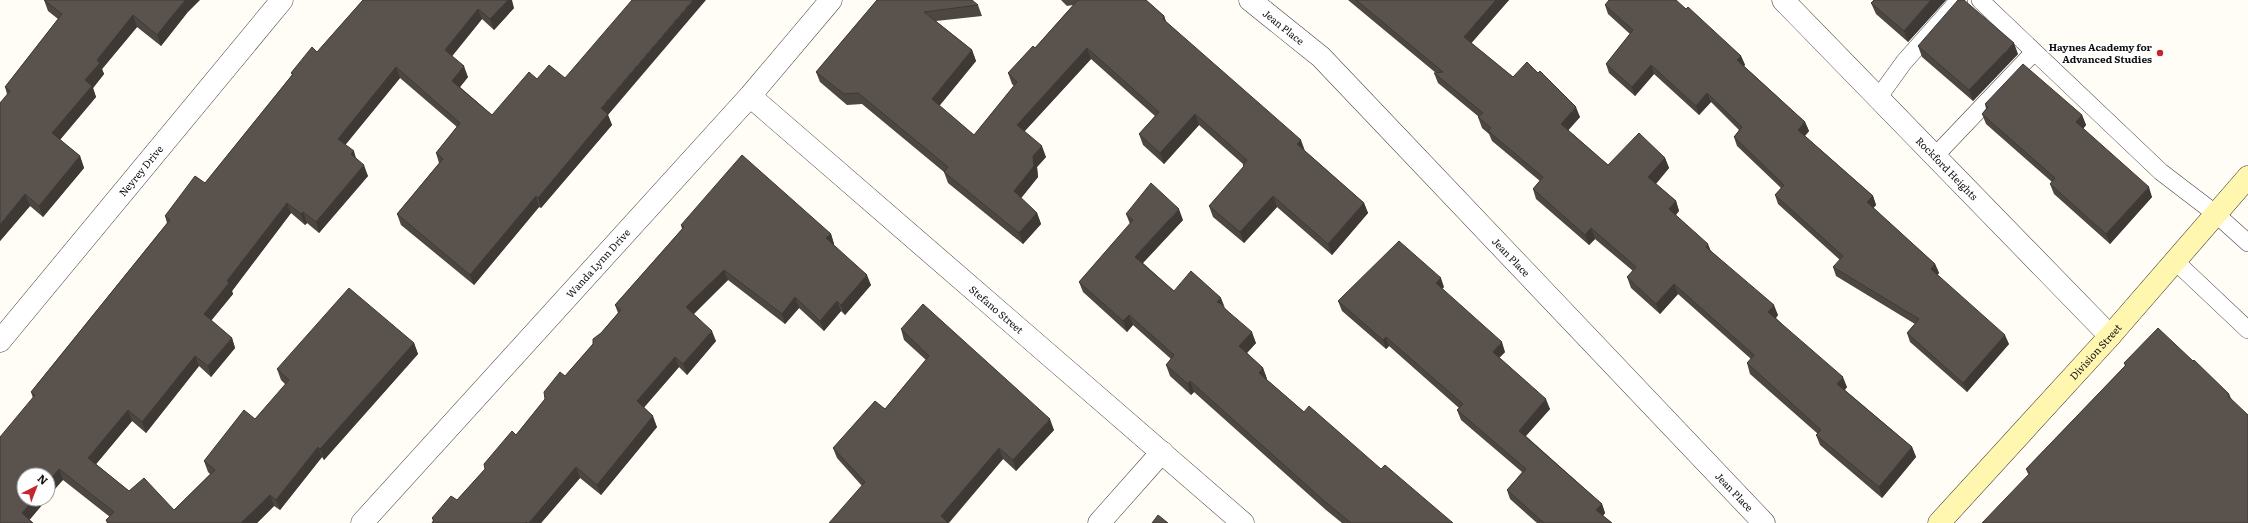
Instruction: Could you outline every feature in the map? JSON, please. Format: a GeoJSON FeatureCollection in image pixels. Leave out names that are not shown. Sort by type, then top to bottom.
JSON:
{"type":"FeatureCollection","features":[{"type":"Feature","properties":{"kind":"street","name":"Neyrey Drive"},"geometry":{"type":"LineString","coordinates":[[0,341],[282,0]]}},
{"type":"Feature","properties":{"kind":"street","name":"Wanda Lynn Drive"},"geometry":{"type":"LineString","coordinates":[[362,523],[750,96],[831,0]]}},
{"type":"Feature","properties":{"kind":"street","name":"Jean Place"},"geometry":{"type":"LineString","coordinates":[[1250,0],[1321,58],[1764,523]]}},
{"type":"Feature","properties":{"kind":"street","name":"Rockford Heights"},"geometry":{"type":"LineString","coordinates":[[1783,0],[2110,336]]}},
{"type":"Feature","properties":{"kind":"street","name":"Stefano Street"},"geometry":{"type":"LineString","coordinates":[[750,96],[1243,523]]}},
{"type":"Feature","properties":{"kind":"street","name":"Division Street"},"geometry":{"type":"LineString","coordinates":[[1939,523],[2110,336],[2248,177]]}},
{"type":"Feature","properties":{"kind":"street"},"geometry":{"type":"LineString","coordinates":[[1099,523],[1162,452]]}},
{"type":"Feature","properties":{"kind":"lane"},"geometry":{"type":"LineString","coordinates":[[1878,98],[1904,62],[1959,0]]}},
{"type":"Feature","properties":{"kind":"lane"},"geometry":{"type":"LineString","coordinates":[[1980,0],[2161,172],[2216,214],[2248,244]]}},
{"type":"Feature","properties":{"kind":"lane"},"geometry":{"type":"LineString","coordinates":[[1935,156],[2034,52]]}},
{"type":"Feature","properties":{"kind":"lane"},"geometry":{"type":"LineString","coordinates":[[2175,262],[2248,330]]}},
{"type":"Feature","properties":{"kind":"building"},"geometry":{"type":"Polygon","coordinates":[[[44,0],[185,0],[157,35],[133,15],[97,60],[100,63],[85,80],[92,86],[52,133],[80,156],[39,206],[25,194],[0,225],[0,103],[10,91],[5,87],[62,14],[44,0]]]}},
{"type":"Feature","properties":{"kind":"building"},"geometry":{"type":"Polygon","coordinates":[[[363,0],[508,0],[490,19],[478,9],[445,50],[464,66],[452,81],[492,115],[529,72],[537,79],[549,65],[565,78],[632,0],[693,0],[601,108],[608,114],[538,198],[536,196],[470,275],[397,214],[443,159],[436,153],[460,123],[396,67],[338,139],[354,151],[351,154],[364,165],[316,222],[303,212],[301,214],[287,203],[227,281],[229,283],[204,314],[232,338],[208,366],[195,356],[142,422],[128,410],[88,458],[129,491],[144,478],[174,510],[215,470],[204,461],[244,410],[255,419],[289,380],[277,369],[349,288],[414,343],[320,449],[318,447],[276,500],[270,495],[241,523],[108,523],[106,520],[114,512],[59,469],[56,473],[56,467],[16,467],[16,507],[27,507],[22,513],[33,523],[0,523],[0,437],[35,395],[31,392],[170,220],[165,216],[195,176],[205,183],[293,74],[291,73],[312,47],[317,52],[363,0]]]}},
{"type":"Feature","properties":{"kind":"building"},"geometry":{"type":"Polygon","coordinates":[[[877,0],[972,0],[978,5],[924,12],[972,50],[932,99],[974,135],[1017,82],[1008,73],[1033,46],[1035,48],[1078,0],[1146,0],[1164,16],[1163,19],[1301,140],[1297,144],[1364,203],[1328,244],[1273,196],[1240,232],[1209,206],[1244,166],[1243,165],[1247,160],[1195,114],[1160,153],[1139,134],[1159,112],[1087,48],[1017,125],[1042,146],[1033,156],[1034,166],[1014,191],[1037,213],[1019,233],[944,172],[948,167],[858,93],[844,94],[816,72],[877,0]]]}},
{"type":"Feature","properties":{"kind":"building"},"geometry":{"type":"Polygon","coordinates":[[[1356,0],[1496,0],[1464,37],[1513,77],[1527,62],[1538,73],[1540,71],[1576,107],[1561,124],[1608,165],[1639,133],[1665,158],[1648,177],[1676,201],[1669,209],[1708,244],[1706,247],[1774,305],[1768,312],[1843,377],[1837,384],[1912,447],[1879,487],[1816,435],[1821,430],[1747,363],[1754,355],[1674,284],[1656,304],[1627,277],[1636,267],[1591,228],[1585,235],[1533,189],[1543,177],[1488,131],[1491,128],[1478,117],[1483,113],[1434,73],[1443,72],[1356,0]]]}},
{"type":"Feature","properties":{"kind":"building"},"geometry":{"type":"Polygon","coordinates":[[[1609,0],[1676,0],[1686,9],[1688,7],[1741,56],[1737,60],[1805,122],[1798,130],[1873,196],[1867,202],[1935,264],[1931,269],[2005,335],[1963,383],[1907,333],[1919,319],[1833,267],[1843,256],[1775,195],[1784,185],[1734,137],[1742,127],[1707,93],[1696,106],[1651,65],[1632,87],[1606,64],[1633,30],[1605,5],[1609,0]]]}},
{"type":"Feature","properties":{"kind":"building"},"geometry":{"type":"Polygon","coordinates":[[[1874,0],[1931,0],[1904,31],[1871,3],[1874,0]]]}},
{"type":"Feature","properties":{"kind":"building"},"geometry":{"type":"Polygon","coordinates":[[[1958,0],[1964,0],[2014,43],[1969,90],[1918,46],[1958,0]]]}},
{"type":"Feature","properties":{"kind":"building"},"geometry":{"type":"Polygon","coordinates":[[[2023,64],[2082,115],[2076,122],[2149,187],[2106,234],[2050,184],[2055,178],[1982,114],[1988,107],[1985,104],[2023,64]]]}},
{"type":"Feature","properties":{"kind":"building"},"geometry":{"type":"Polygon","coordinates":[[[742,155],[831,234],[826,238],[867,275],[841,305],[837,301],[820,321],[795,297],[782,314],[724,270],[686,307],[712,331],[683,364],[675,357],[637,401],[653,416],[597,485],[576,467],[529,523],[432,523],[434,520],[432,518],[451,496],[457,500],[485,469],[484,464],[512,431],[516,435],[545,399],[544,392],[560,372],[565,376],[593,344],[593,339],[601,333],[621,310],[615,305],[684,227],[681,225],[742,155]]]}},
{"type":"Feature","properties":{"kind":"building"},"geometry":{"type":"Polygon","coordinates":[[[1151,183],[1179,209],[1135,257],[1174,291],[1191,271],[1221,298],[1217,302],[1252,332],[1239,346],[1263,368],[1259,373],[1304,412],[1309,406],[1381,469],[1385,465],[1453,523],[1351,523],[1190,381],[1188,384],[1166,365],[1174,355],[1129,315],[1123,321],[1079,282],[1133,220],[1126,214],[1151,183]]]}},
{"type":"Feature","properties":{"kind":"building"},"geometry":{"type":"Polygon","coordinates":[[[1399,241],[1441,278],[1436,283],[1502,342],[1493,352],[1546,399],[1519,431],[1602,504],[1596,510],[1612,523],[1544,523],[1507,490],[1526,469],[1457,410],[1463,404],[1386,337],[1383,340],[1338,301],[1399,241]]]}},
{"type":"Feature","properties":{"kind":"building"},"geometry":{"type":"Polygon","coordinates":[[[923,304],[1050,419],[1013,460],[999,448],[941,516],[948,523],[829,523],[865,482],[833,448],[875,401],[885,409],[929,356],[901,329],[923,304]]]}},
{"type":"Feature","properties":{"kind":"building"},"geometry":{"type":"Polygon","coordinates":[[[2158,328],[2193,361],[2194,360],[2248,415],[2248,523],[1982,523],[2030,473],[2026,469],[2126,365],[2124,363],[2158,328]]]}},
{"type":"Feature","properties":{"kind":"building"},"geometry":{"type":"Polygon","coordinates":[[[1158,515],[1168,523],[1152,523],[1158,515]]]}},
{"type":"Feature","properties":{"kind":"place","name":"Haynes Academy for Advanced Studies"},"geometry":{"type":"Point","coordinates":[2160,53]}}]}
